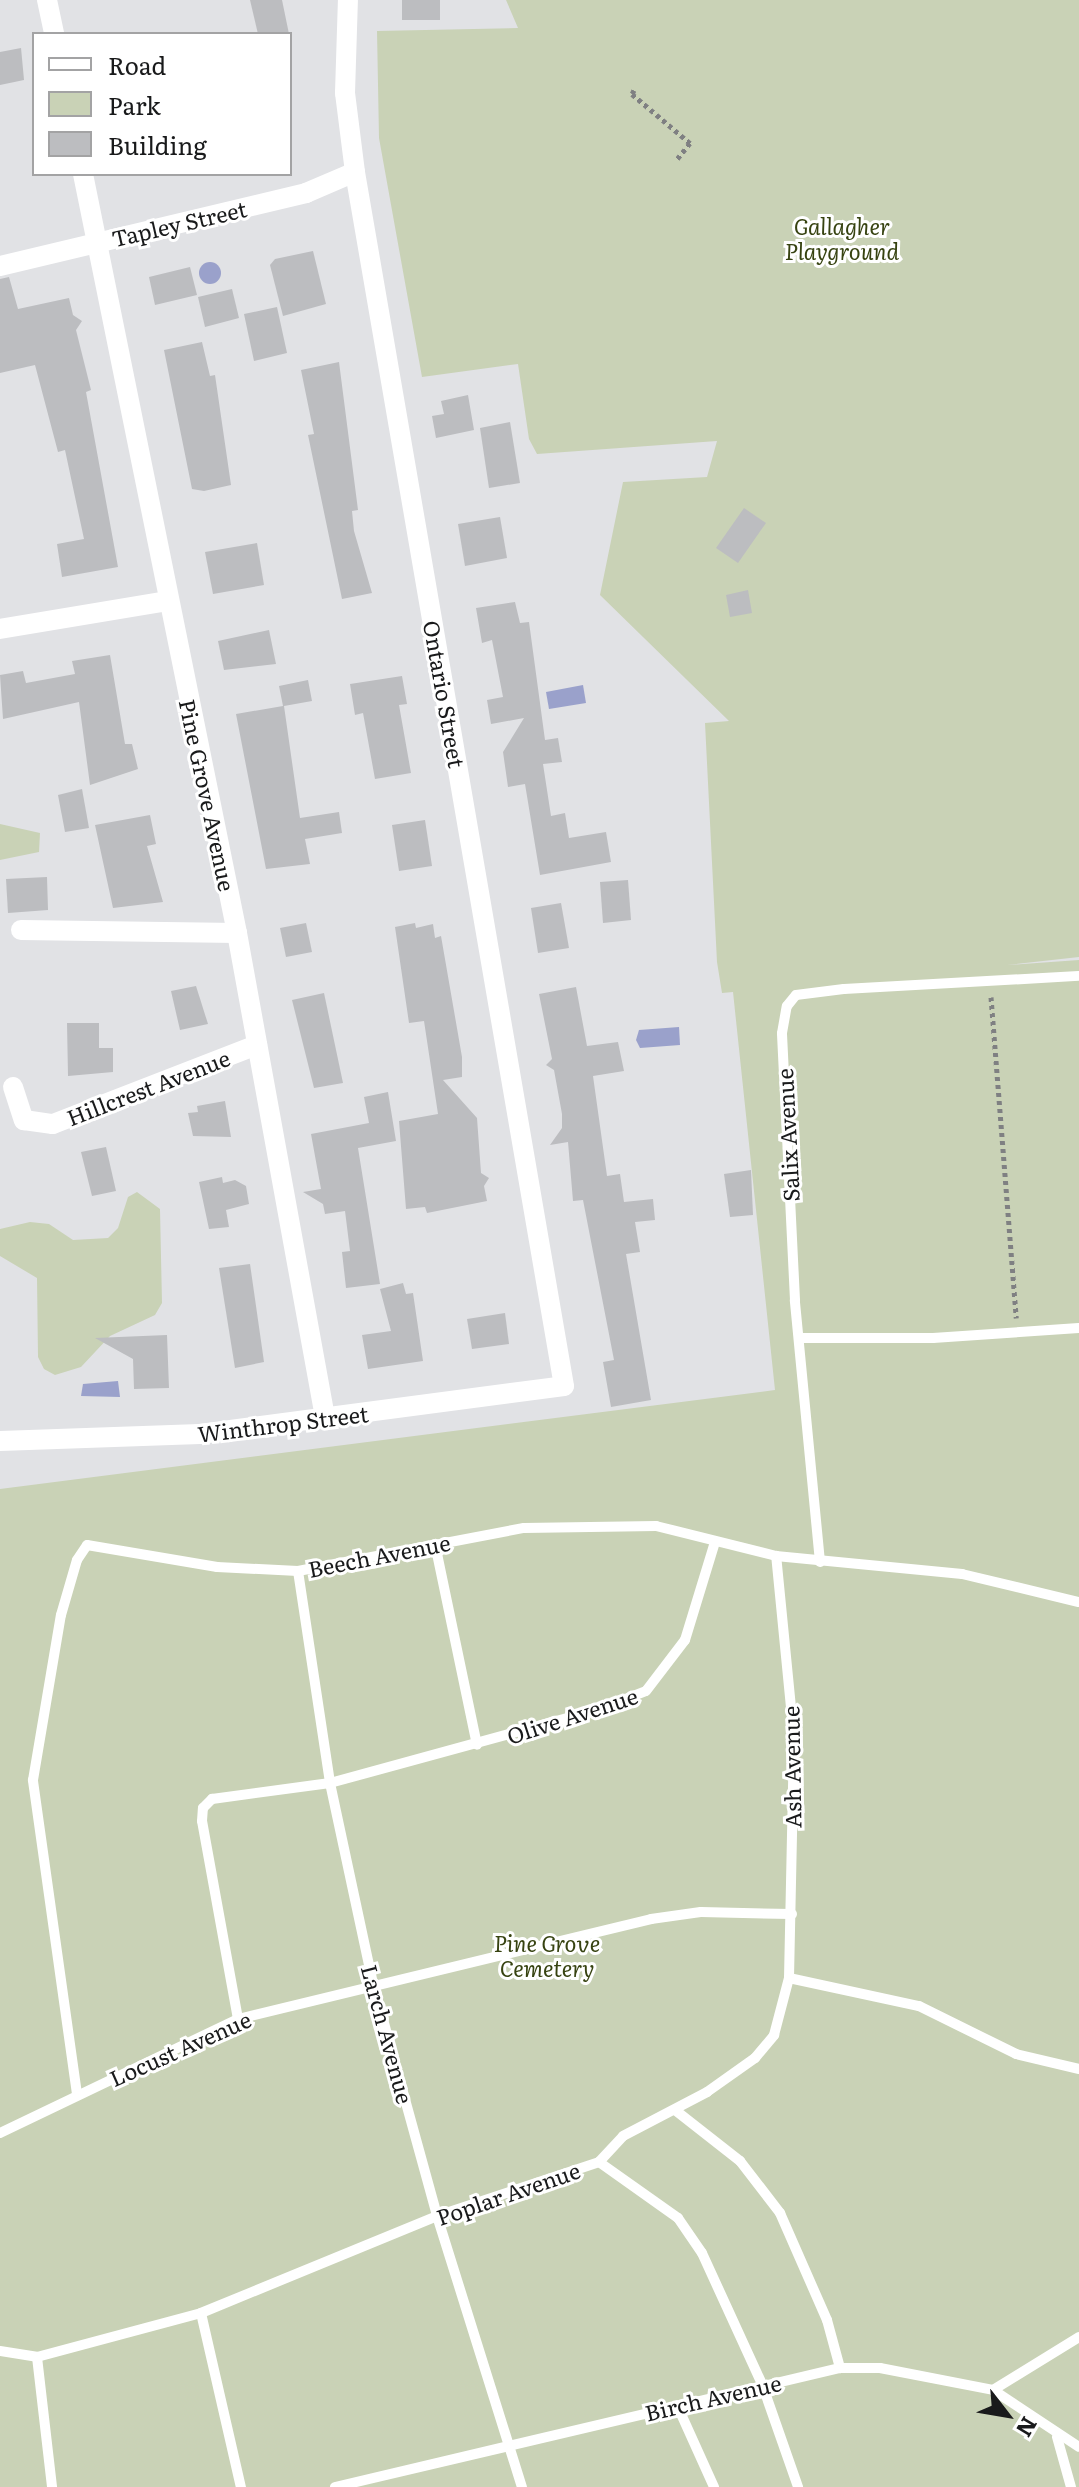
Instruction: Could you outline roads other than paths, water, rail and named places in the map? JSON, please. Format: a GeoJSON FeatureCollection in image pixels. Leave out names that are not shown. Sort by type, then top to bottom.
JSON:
{"type":"FeatureCollection","features":[{"type":"Feature","properties":{"kind":"street"},"geometry":{"type":"LineString","coordinates":[[47,0],[54,32]]}},
{"type":"Feature","properties":{"kind":"street","name":"Ontario Street"},"geometry":{"type":"LineString","coordinates":[[348,0],[345,93],[355,172],[564,1386]]}},
{"type":"Feature","properties":{"kind":"street","name":"Tapley Street"},"geometry":{"type":"LineString","coordinates":[[0,266],[306,193],[355,172]]}},
{"type":"Feature","properties":{"kind":"street","name":"Pine Grove Avenue"},"geometry":{"type":"LineString","coordinates":[[83,176],[167,601],[237,933],[325,1418]]}},
{"type":"Feature","properties":{"kind":"street"},"geometry":{"type":"LineString","coordinates":[[0,629],[167,601]]}},
{"type":"Feature","properties":{"kind":"street"},"geometry":{"type":"LineString","coordinates":[[21,930],[237,933]]}},
{"type":"Feature","properties":{"kind":"street","name":"Hillcrest Avenue"},"geometry":{"type":"LineString","coordinates":[[13,1087],[24,1120],[53,1124],[257,1045]]}},
{"type":"Feature","properties":{"kind":"street","name":"Winthrop Street"},"geometry":{"type":"LineString","coordinates":[[0,1441],[170,1436],[564,1386]]}},
{"type":"Feature","properties":{"kind":"lane","name":"Salix Avenue"},"geometry":{"type":"LineString","coordinates":[[820,1562],[799,1338],[782,1033],[787,1006],[796,995],[832,991],[1079,976]]}},
{"type":"Feature","properties":{"kind":"lane"},"geometry":{"type":"LineString","coordinates":[[799,1338],[1079,1328]]}},
{"type":"Feature","properties":{"kind":"lane","name":"Beech Avenue"},"geometry":{"type":"LineString","coordinates":[[77,2094],[33,1780],[61,1615],[77,1560],[87,1545],[217,1567],[298,1571],[524,1528],[597,1523],[656,1526],[776,1556],[962,1574],[1079,1602]]}},
{"type":"Feature","properties":{"kind":"lane","name":"Olive Avenue"},"geometry":{"type":"LineString","coordinates":[[238,2019],[203,1808],[212,1799],[330,1783],[477,1745],[646,1691],[685,1640],[715,1542]]}},
{"type":"Feature","properties":{"kind":"lane"},"geometry":{"type":"LineString","coordinates":[[435,1544],[477,1745]]}},
{"type":"Feature","properties":{"kind":"lane","name":"Ash Avenue"},"geometry":{"type":"LineString","coordinates":[[776,1556],[794,1738],[789,1978]]}},
{"type":"Feature","properties":{"kind":"lane","name":"Larch Avenue"},"geometry":{"type":"LineString","coordinates":[[298,1571],[330,1783],[373,1983],[437,2216],[522,2487]]}},
{"type":"Feature","properties":{"kind":"lane","name":"Locust Avenue"},"geometry":{"type":"LineString","coordinates":[[0,2133],[28,2124],[77,2094],[238,2019],[373,1983],[651,1919],[701,1912],[792,1914]]}},
{"type":"Feature","properties":{"kind":"lane"},"geometry":{"type":"LineString","coordinates":[[789,1978],[919,2006],[1016,2054],[1079,2069]]}},
{"type":"Feature","properties":{"kind":"lane","name":"Poplar Avenue"},"geometry":{"type":"LineString","coordinates":[[0,2351],[37,2357],[201,2313],[437,2216],[599,2162],[623,2136],[675,2110],[755,2058],[774,2035],[789,1978]]}},
{"type":"Feature","properties":{"kind":"lane"},"geometry":{"type":"LineString","coordinates":[[675,2110],[740,2161],[780,2213],[827,2320],[840,2368]]}},
{"type":"Feature","properties":{"kind":"lane"},"geometry":{"type":"LineString","coordinates":[[599,2162],[678,2218],[702,2253],[762,2384],[798,2487]]}},
{"type":"Feature","properties":{"kind":"lane"},"geometry":{"type":"LineString","coordinates":[[201,2313],[241,2487]]}},
{"type":"Feature","properties":{"kind":"lane"},"geometry":{"type":"LineString","coordinates":[[993,2390],[1079,2337]]}},
{"type":"Feature","properties":{"kind":"lane"},"geometry":{"type":"LineString","coordinates":[[37,2357],[52,2487]]}},
{"type":"Feature","properties":{"kind":"lane","name":"Birch Avenue"},"geometry":{"type":"LineString","coordinates":[[335,2487],[840,2368],[880,2368],[993,2390],[1057,2437],[1079,2447]]}},
{"type":"Feature","properties":{"kind":"lane"},"geometry":{"type":"LineString","coordinates":[[677,2405],[714,2487]]}},
{"type":"Feature","properties":{"kind":"lane"},"geometry":{"type":"LineString","coordinates":[[1057,2437],[1071,2487]]}},
{"type":"Feature","properties":{"kind":"water"},"geometry":{"type":"Polygon","coordinates":[[[210,262],[218,265],[221,273],[218,281],[210,284],[202,281],[199,273],[202,265],[210,262]]]}},
{"type":"Feature","properties":{"kind":"water"},"geometry":{"type":"Polygon","coordinates":[[[583,685],[586,703],[549,709],[546,692],[583,685]]]}},
{"type":"Feature","properties":{"kind":"water"},"geometry":{"type":"Polygon","coordinates":[[[679,1027],[680,1045],[640,1048],[636,1040],[639,1030],[679,1027]]]}},
{"type":"Feature","properties":{"kind":"water"},"geometry":{"type":"Polygon","coordinates":[[[118,1381],[120,1397],[81,1396],[83,1384],[118,1381]]]}},
{"type":"Feature","properties":{"kind":"park label","name":"Gallagher Playground"},"geometry":{"type":"Point","coordinates":[842,238]}},
{"type":"Feature","properties":{"kind":"park label","name":"Pine Grove Cemetery"},"geometry":{"type":"Point","coordinates":[547,1954]}}]}
